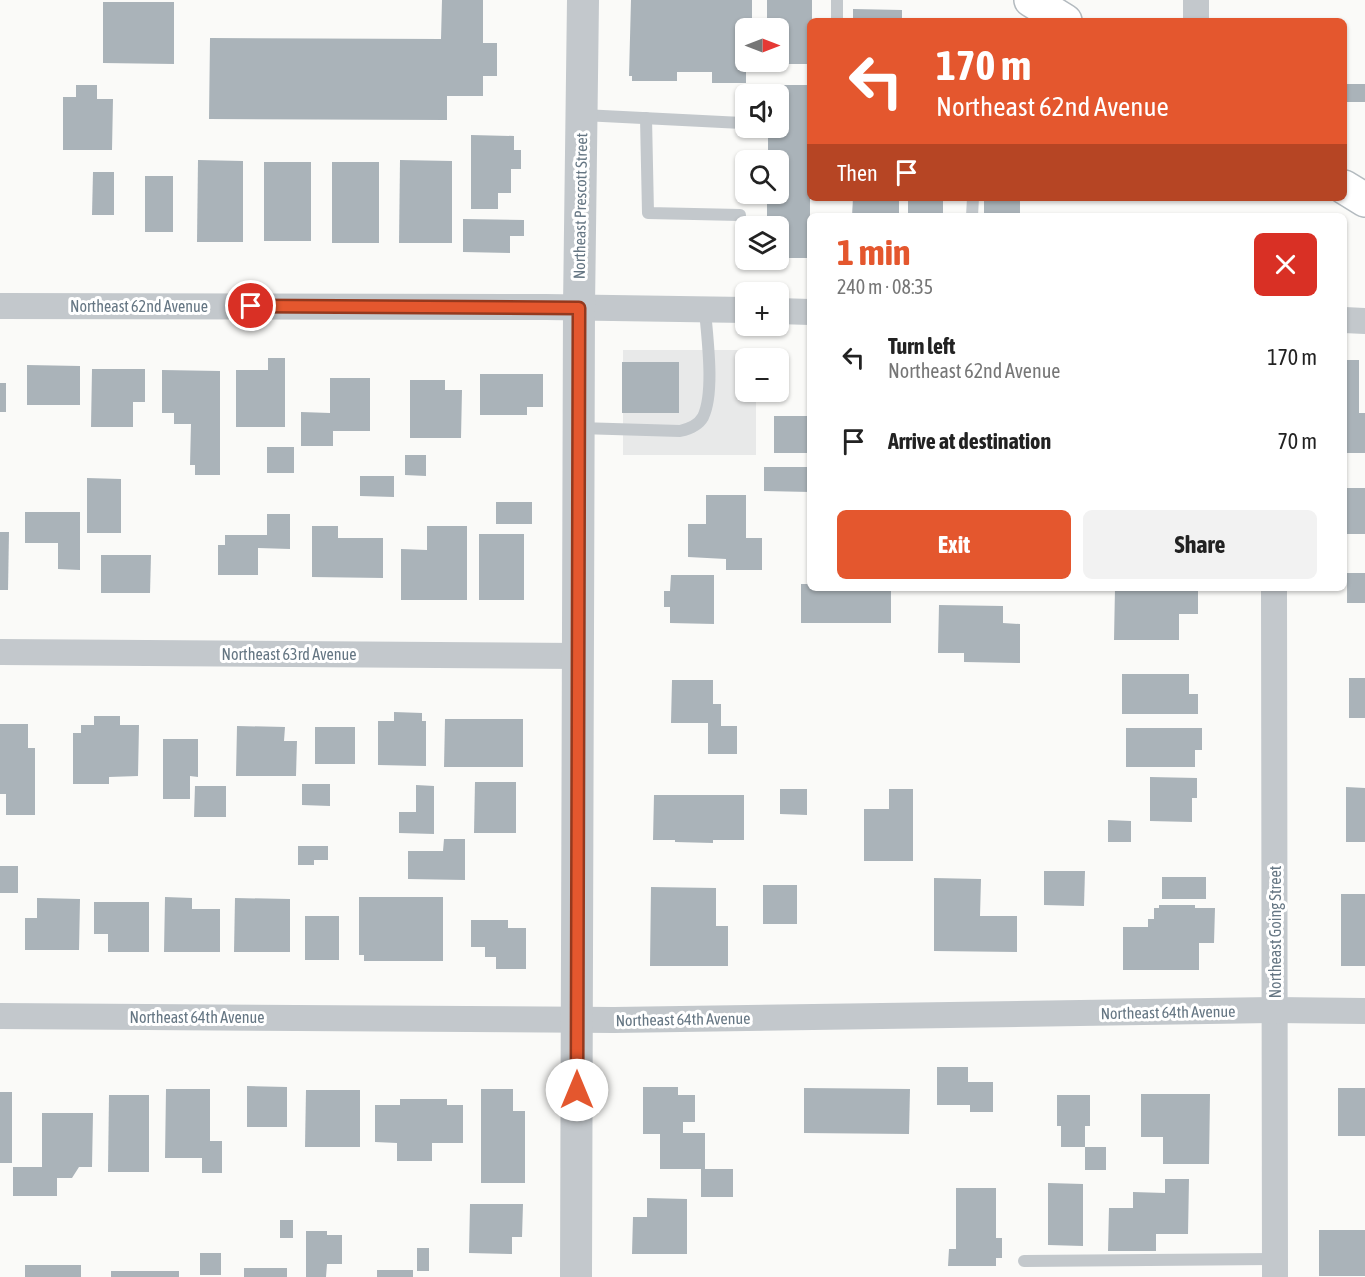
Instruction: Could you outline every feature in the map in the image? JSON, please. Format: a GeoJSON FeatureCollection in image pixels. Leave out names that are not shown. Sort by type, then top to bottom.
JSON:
{"type":"FeatureCollection","features":[{"type":"Feature","properties":{"kind":"main road"},"geometry":{"type":"LineString","coordinates":[[1347,190],[1365,200]]}},
{"type":"Feature","properties":{"kind":"street","name":"Northeast Prescott Street"},"geometry":{"type":"LineString","coordinates":[[576,1277],[578,428],[583,0]]}},
{"type":"Feature","properties":{"kind":"street"},"geometry":{"type":"LineString","coordinates":[[1196,18],[1197,0]]}},
{"type":"Feature","properties":{"kind":"street","name":"Northeast 62nd Avenue"},"geometry":{"type":"LineString","coordinates":[[0,306],[735,310]]}},
{"type":"Feature","properties":{"kind":"street"},"geometry":{"type":"LineString","coordinates":[[789,311],[807,312]]}},
{"type":"Feature","properties":{"kind":"street"},"geometry":{"type":"LineString","coordinates":[[1347,320],[1365,321]]}},
{"type":"Feature","properties":{"kind":"street","name":"Northeast Going Street"},"geometry":{"type":"LineString","coordinates":[[1274,591],[1275,1268]]}},
{"type":"Feature","properties":{"kind":"street","name":"Northeast 63rd Avenue"},"geometry":{"type":"LineString","coordinates":[[0,652],[577,656]]}},
{"type":"Feature","properties":{"kind":"street","name":"Northeast 64th Avenue"},"geometry":{"type":"LineString","coordinates":[[0,1016],[577,1020],[1275,1010],[1365,1011]]}},
{"type":"Feature","properties":{"kind":"lane"},"geometry":{"type":"LineString","coordinates":[[837,0],[837,18]]}},
{"type":"Feature","properties":{"kind":"lane"},"geometry":{"type":"LineString","coordinates":[[582,114],[735,123]]}},
{"type":"Feature","properties":{"kind":"lane"},"geometry":{"type":"LineString","coordinates":[[646,118],[648,213],[740,215]]}},
{"type":"Feature","properties":{"kind":"lane"},"geometry":{"type":"LineString","coordinates":[[578,428],[680,431],[692,428],[703,417],[710,384],[705,310]]}},
{"type":"Feature","properties":{"kind":"lane"},"geometry":{"type":"LineString","coordinates":[[1024,1261],[1275,1268]]}},
{"type":"Feature","properties":{"kind":"shaded area"},"geometry":{"type":"Polygon","coordinates":[[[623,350],[735,350],[735,402],[756,402],[756,455],[623,455],[623,350]]]}},
{"type":"Feature","properties":{"kind":"building"},"geometry":{"type":"Polygon","coordinates":[[[442,0],[483,0],[483,43],[497,43],[497,76],[483,76],[483,96],[447,96],[447,120],[209,119],[210,38],[441,39],[442,0]]]}},
{"type":"Feature","properties":{"kind":"building"},"geometry":{"type":"Polygon","coordinates":[[[631,0],[752,0],[752,18],[735,18],[735,72],[746,72],[746,83],[712,83],[712,72],[677,72],[677,81],[632,81],[632,76],[629,76],[631,0]]]}},
{"type":"Feature","properties":{"kind":"building"},"geometry":{"type":"Polygon","coordinates":[[[767,0],[812,0],[812,18],[807,18],[807,64],[789,64],[789,18],[767,18],[767,0]]]}},
{"type":"Feature","properties":{"kind":"building"},"geometry":{"type":"Polygon","coordinates":[[[103,2],[174,2],[174,64],[103,63],[103,2]]]}},
{"type":"Feature","properties":{"kind":"building"},"geometry":{"type":"Polygon","coordinates":[[[853,9],[902,10],[902,18],[853,18],[853,9]]]}},
{"type":"Feature","properties":{"kind":"building"},"geometry":{"type":"Polygon","coordinates":[[[1347,84],[1365,84],[1365,102],[1347,102],[1347,84]]]}},
{"type":"Feature","properties":{"kind":"building"},"geometry":{"type":"Polygon","coordinates":[[[76,85],[97,85],[97,99],[113,99],[112,150],[63,150],[63,97],[76,97],[76,85]]]}},
{"type":"Feature","properties":{"kind":"building"},"geometry":{"type":"Polygon","coordinates":[[[789,85],[807,85],[807,201],[810,201],[810,213],[807,213],[807,258],[789,258],[789,216],[767,216],[767,204],[789,204],[789,150],[768,150],[768,138],[789,138],[789,85]]]}},
{"type":"Feature","properties":{"kind":"building"},"geometry":{"type":"Polygon","coordinates":[[[471,135],[514,136],[514,150],[521,150],[521,169],[511,169],[511,193],[498,193],[498,209],[471,209],[471,135]]]}},
{"type":"Feature","properties":{"kind":"building"},"geometry":{"type":"Polygon","coordinates":[[[198,160],[243,161],[243,242],[197,242],[198,160]]]}},
{"type":"Feature","properties":{"kind":"building"},"geometry":{"type":"Polygon","coordinates":[[[400,160],[452,161],[452,243],[399,243],[400,160]]]}},
{"type":"Feature","properties":{"kind":"building"},"geometry":{"type":"Polygon","coordinates":[[[264,162],[311,162],[311,241],[264,241],[264,162]]]}},
{"type":"Feature","properties":{"kind":"building"},"geometry":{"type":"Polygon","coordinates":[[[332,162],[379,162],[379,243],[332,243],[332,162]]]}},
{"type":"Feature","properties":{"kind":"building"},"geometry":{"type":"Polygon","coordinates":[[[93,172],[114,172],[114,215],[92,215],[93,172]]]}},
{"type":"Feature","properties":{"kind":"building"},"geometry":{"type":"Polygon","coordinates":[[[145,176],[173,176],[173,232],[145,232],[145,176]]]}},
{"type":"Feature","properties":{"kind":"building"},"geometry":{"type":"Polygon","coordinates":[[[853,201],[899,201],[899,213],[852,213],[853,201]]]}},
{"type":"Feature","properties":{"kind":"building"},"geometry":{"type":"Polygon","coordinates":[[[908,201],[943,201],[943,213],[908,213],[908,201]]]}},
{"type":"Feature","properties":{"kind":"building"},"geometry":{"type":"Polygon","coordinates":[[[984,201],[1020,201],[1020,213],[984,213],[984,201]]]}},
{"type":"Feature","properties":{"kind":"building"},"geometry":{"type":"Polygon","coordinates":[[[463,219],[524,220],[524,236],[510,236],[510,253],[463,252],[463,219]]]}},
{"type":"Feature","properties":{"kind":"building"},"geometry":{"type":"Polygon","coordinates":[[[268,358],[285,358],[285,427],[236,427],[236,370],[268,370],[268,358]]]}},
{"type":"Feature","properties":{"kind":"building"},"geometry":{"type":"Polygon","coordinates":[[[1347,360],[1359,360],[1359,413],[1365,413],[1365,453],[1347,453],[1347,360]]]}},
{"type":"Feature","properties":{"kind":"building"},"geometry":{"type":"Polygon","coordinates":[[[622,362],[679,362],[679,413],[622,413],[622,362]]]}},
{"type":"Feature","properties":{"kind":"building"},"geometry":{"type":"Polygon","coordinates":[[[27,365],[80,366],[80,405],[27,405],[27,365]]]}},
{"type":"Feature","properties":{"kind":"building"},"geometry":{"type":"Polygon","coordinates":[[[92,369],[145,369],[145,402],[133,402],[133,427],[91,427],[92,369]]]}},
{"type":"Feature","properties":{"kind":"building"},"geometry":{"type":"Polygon","coordinates":[[[162,370],[220,371],[220,475],[195,475],[195,465],[190,465],[191,424],[174,424],[174,413],[162,413],[162,370]]]}},
{"type":"Feature","properties":{"kind":"building"},"geometry":{"type":"Polygon","coordinates":[[[480,374],[543,374],[543,407],[527,407],[527,415],[480,415],[480,374]]]}},
{"type":"Feature","properties":{"kind":"building"},"geometry":{"type":"Polygon","coordinates":[[[330,378],[370,378],[370,431],[333,431],[333,446],[301,446],[301,412],[330,413],[330,378]]]}},
{"type":"Feature","properties":{"kind":"building"},"geometry":{"type":"Polygon","coordinates":[[[410,380],[445,380],[445,390],[462,390],[461,438],[410,438],[410,380]]]}},
{"type":"Feature","properties":{"kind":"building"},"geometry":{"type":"Polygon","coordinates":[[[0,383],[6,383],[6,412],[0,412],[0,383]]]}},
{"type":"Feature","properties":{"kind":"building"},"geometry":{"type":"Polygon","coordinates":[[[774,416],[807,416],[807,453],[774,453],[774,416]]]}},
{"type":"Feature","properties":{"kind":"building"},"geometry":{"type":"Polygon","coordinates":[[[267,447],[294,447],[294,473],[267,473],[267,447]]]}},
{"type":"Feature","properties":{"kind":"building"},"geometry":{"type":"Polygon","coordinates":[[[405,455],[426,455],[426,476],[405,475],[405,455]]]}},
{"type":"Feature","properties":{"kind":"building"},"geometry":{"type":"Polygon","coordinates":[[[764,467],[807,467],[807,492],[764,491],[764,467]]]}},
{"type":"Feature","properties":{"kind":"building"},"geometry":{"type":"Polygon","coordinates":[[[360,476],[394,476],[394,497],[360,496],[360,476]]]}},
{"type":"Feature","properties":{"kind":"building"},"geometry":{"type":"Polygon","coordinates":[[[87,478],[121,479],[121,533],[87,533],[87,478]]]}},
{"type":"Feature","properties":{"kind":"building"},"geometry":{"type":"Polygon","coordinates":[[[1347,488],[1365,488],[1365,534],[1347,534],[1347,488]]]}},
{"type":"Feature","properties":{"kind":"building"},"geometry":{"type":"Polygon","coordinates":[[[706,495],[746,495],[746,538],[762,538],[762,570],[726,570],[726,559],[688,557],[688,524],[706,524],[706,495]]]}},
{"type":"Feature","properties":{"kind":"building"},"geometry":{"type":"Polygon","coordinates":[[[496,502],[532,502],[532,524],[496,524],[496,502]]]}},
{"type":"Feature","properties":{"kind":"building"},"geometry":{"type":"Polygon","coordinates":[[[25,512],[80,512],[80,570],[58,569],[58,543],[25,543],[25,512]]]}},
{"type":"Feature","properties":{"kind":"building"},"geometry":{"type":"Polygon","coordinates":[[[267,514],[290,514],[290,549],[258,548],[258,575],[218,575],[218,545],[225,545],[225,535],[267,535],[267,514]]]}},
{"type":"Feature","properties":{"kind":"building"},"geometry":{"type":"Polygon","coordinates":[[[312,526],[338,526],[338,538],[383,538],[383,578],[312,577],[312,526]]]}},
{"type":"Feature","properties":{"kind":"building"},"geometry":{"type":"Polygon","coordinates":[[[427,526],[467,526],[467,600],[401,600],[401,549],[427,550],[427,526]]]}},
{"type":"Feature","properties":{"kind":"building"},"geometry":{"type":"Polygon","coordinates":[[[0,532],[9,532],[8,590],[0,590],[0,532]]]}},
{"type":"Feature","properties":{"kind":"building"},"geometry":{"type":"Polygon","coordinates":[[[479,534],[524,534],[524,600],[479,600],[479,534]]]}},
{"type":"Feature","properties":{"kind":"building"},"geometry":{"type":"Polygon","coordinates":[[[101,555],[151,555],[150,593],[101,593],[101,555]]]}},
{"type":"Feature","properties":{"kind":"building"},"geometry":{"type":"Polygon","coordinates":[[[1347,573],[1365,573],[1365,603],[1347,603],[1347,573]]]}},
{"type":"Feature","properties":{"kind":"building"},"geometry":{"type":"Polygon","coordinates":[[[671,575],[714,575],[714,624],[670,623],[670,607],[664,607],[664,591],[670,591],[671,575]]]}},
{"type":"Feature","properties":{"kind":"building"},"geometry":{"type":"Polygon","coordinates":[[[801,584],[807,584],[807,591],[891,591],[891,623],[801,623],[801,584]]]}},
{"type":"Feature","properties":{"kind":"building"},"geometry":{"type":"Polygon","coordinates":[[[1115,591],[1198,591],[1198,614],[1179,614],[1179,640],[1114,640],[1115,591]]]}},
{"type":"Feature","properties":{"kind":"building"},"geometry":{"type":"Polygon","coordinates":[[[939,605],[1003,606],[1003,623],[1020,624],[1020,663],[964,662],[964,653],[938,653],[939,605]]]}},
{"type":"Feature","properties":{"kind":"building"},"geometry":{"type":"Polygon","coordinates":[[[1122,674],[1189,674],[1189,694],[1198,694],[1198,714],[1122,714],[1122,674]]]}},
{"type":"Feature","properties":{"kind":"building"},"geometry":{"type":"Polygon","coordinates":[[[1349,678],[1365,678],[1365,718],[1349,718],[1349,678]]]}},
{"type":"Feature","properties":{"kind":"building"},"geometry":{"type":"Polygon","coordinates":[[[672,680],[713,680],[713,704],[721,704],[721,726],[737,726],[737,754],[708,754],[708,723],[671,723],[672,680]]]}},
{"type":"Feature","properties":{"kind":"building"},"geometry":{"type":"Polygon","coordinates":[[[394,712],[422,713],[422,721],[426,721],[426,766],[378,765],[378,721],[394,721],[394,712]]]}},
{"type":"Feature","properties":{"kind":"building"},"geometry":{"type":"Polygon","coordinates":[[[94,716],[120,716],[120,725],[139,725],[138,776],[109,777],[109,784],[73,784],[73,733],[81,733],[81,725],[94,725],[94,716]]]}},
{"type":"Feature","properties":{"kind":"building"},"geometry":{"type":"Polygon","coordinates":[[[445,719],[523,719],[523,767],[444,767],[445,719]]]}},
{"type":"Feature","properties":{"kind":"building"},"geometry":{"type":"Polygon","coordinates":[[[0,724],[28,724],[28,748],[35,748],[35,815],[6,815],[6,794],[0,794],[0,724]]]}},
{"type":"Feature","properties":{"kind":"building"},"geometry":{"type":"Polygon","coordinates":[[[237,726],[285,727],[284,741],[297,741],[296,776],[236,776],[237,726]]]}},
{"type":"Feature","properties":{"kind":"building"},"geometry":{"type":"Polygon","coordinates":[[[315,727],[355,727],[355,764],[315,764],[315,727]]]}},
{"type":"Feature","properties":{"kind":"building"},"geometry":{"type":"Polygon","coordinates":[[[1126,728],[1202,728],[1202,750],[1195,750],[1195,767],[1126,767],[1126,728]]]}},
{"type":"Feature","properties":{"kind":"building"},"geometry":{"type":"Polygon","coordinates":[[[163,739],[198,739],[198,777],[190,776],[190,799],[163,799],[163,739]]]}},
{"type":"Feature","properties":{"kind":"building"},"geometry":{"type":"Polygon","coordinates":[[[1150,777],[1197,778],[1197,798],[1192,798],[1192,822],[1150,821],[1150,777]]]}},
{"type":"Feature","properties":{"kind":"building"},"geometry":{"type":"Polygon","coordinates":[[[475,782],[516,782],[516,833],[474,833],[475,782]]]}},
{"type":"Feature","properties":{"kind":"building"},"geometry":{"type":"Polygon","coordinates":[[[302,784],[330,784],[330,806],[302,805],[302,784]]]}},
{"type":"Feature","properties":{"kind":"building"},"geometry":{"type":"Polygon","coordinates":[[[416,785],[434,786],[434,834],[399,833],[399,812],[416,812],[416,785]]]}},
{"type":"Feature","properties":{"kind":"building"},"geometry":{"type":"Polygon","coordinates":[[[195,786],[226,786],[226,817],[194,817],[195,786]]]}},
{"type":"Feature","properties":{"kind":"building"},"geometry":{"type":"Polygon","coordinates":[[[1346,787],[1365,788],[1365,842],[1346,842],[1346,787]]]}},
{"type":"Feature","properties":{"kind":"building"},"geometry":{"type":"Polygon","coordinates":[[[780,789],[807,789],[807,815],[780,814],[780,789]]]}},
{"type":"Feature","properties":{"kind":"building"},"geometry":{"type":"Polygon","coordinates":[[[889,789],[913,789],[913,861],[864,861],[864,809],[889,809],[889,789]]]}},
{"type":"Feature","properties":{"kind":"building"},"geometry":{"type":"Polygon","coordinates":[[[654,795],[744,795],[744,840],[713,840],[713,843],[653,840],[654,795]]]}},
{"type":"Feature","properties":{"kind":"building"},"geometry":{"type":"Polygon","coordinates":[[[1108,820],[1131,821],[1131,842],[1108,842],[1108,820]]]}},
{"type":"Feature","properties":{"kind":"building"},"geometry":{"type":"Polygon","coordinates":[[[444,839],[465,839],[465,880],[408,879],[408,851],[443,851],[444,839]]]}},
{"type":"Feature","properties":{"kind":"building"},"geometry":{"type":"Polygon","coordinates":[[[298,846],[328,846],[328,860],[314,860],[314,865],[298,865],[298,846]]]}},
{"type":"Feature","properties":{"kind":"building"},"geometry":{"type":"Polygon","coordinates":[[[0,866],[18,866],[18,893],[0,893],[0,866]]]}},
{"type":"Feature","properties":{"kind":"building"},"geometry":{"type":"Polygon","coordinates":[[[1044,871],[1085,871],[1084,906],[1044,905],[1044,871]]]}},
{"type":"Feature","properties":{"kind":"building"},"geometry":{"type":"Polygon","coordinates":[[[1162,877],[1206,877],[1206,899],[1162,899],[1162,877]]]}},
{"type":"Feature","properties":{"kind":"building"},"geometry":{"type":"Polygon","coordinates":[[[934,878],[981,879],[980,916],[1017,916],[1017,952],[934,951],[934,878]]]}},
{"type":"Feature","properties":{"kind":"building"},"geometry":{"type":"Polygon","coordinates":[[[763,885],[797,885],[797,924],[763,924],[763,885]]]}},
{"type":"Feature","properties":{"kind":"building"},"geometry":{"type":"Polygon","coordinates":[[[651,887],[716,888],[716,926],[728,926],[728,966],[650,966],[651,887]]]}},
{"type":"Feature","properties":{"kind":"building"},"geometry":{"type":"Polygon","coordinates":[[[1341,894],[1365,894],[1365,966],[1341,966],[1341,894]]]}},
{"type":"Feature","properties":{"kind":"building"},"geometry":{"type":"Polygon","coordinates":[[[165,897],[192,898],[192,909],[220,909],[220,952],[164,952],[165,897]]]}},
{"type":"Feature","properties":{"kind":"building"},"geometry":{"type":"Polygon","coordinates":[[[359,897],[443,897],[443,961],[364,961],[364,955],[359,955],[359,897]]]}},
{"type":"Feature","properties":{"kind":"building"},"geometry":{"type":"Polygon","coordinates":[[[37,898],[80,899],[79,950],[25,950],[25,918],[37,918],[37,898]]]}},
{"type":"Feature","properties":{"kind":"building"},"geometry":{"type":"Polygon","coordinates":[[[235,898],[290,899],[290,952],[234,952],[235,898]]]}},
{"type":"Feature","properties":{"kind":"building"},"geometry":{"type":"Polygon","coordinates":[[[94,902],[149,902],[149,952],[108,952],[108,934],[94,934],[94,902]]]}},
{"type":"Feature","properties":{"kind":"building"},"geometry":{"type":"Polygon","coordinates":[[[1159,905],[1195,905],[1195,908],[1215,908],[1214,943],[1199,943],[1199,970],[1123,970],[1123,927],[1148,927],[1148,919],[1154,919],[1154,908],[1159,908],[1159,905]]]}},
{"type":"Feature","properties":{"kind":"building"},"geometry":{"type":"Polygon","coordinates":[[[305,916],[339,916],[339,960],[305,960],[305,916]]]}},
{"type":"Feature","properties":{"kind":"building"},"geometry":{"type":"Polygon","coordinates":[[[471,920],[508,920],[508,928],[526,928],[526,969],[496,969],[496,957],[485,957],[485,947],[471,947],[471,920]]]}},
{"type":"Feature","properties":{"kind":"building"},"geometry":{"type":"Polygon","coordinates":[[[937,1067],[968,1067],[968,1082],[993,1082],[993,1112],[970,1112],[970,1105],[937,1105],[937,1067]]]}},
{"type":"Feature","properties":{"kind":"building"},"geometry":{"type":"Polygon","coordinates":[[[247,1086],[287,1087],[287,1127],[247,1127],[247,1086]]]}},
{"type":"Feature","properties":{"kind":"building"},"geometry":{"type":"Polygon","coordinates":[[[643,1087],[678,1087],[678,1095],[695,1095],[695,1122],[683,1122],[683,1133],[705,1133],[705,1169],[733,1169],[733,1197],[701,1197],[701,1169],[660,1169],[660,1134],[643,1134],[643,1087]]]}},
{"type":"Feature","properties":{"kind":"building"},"geometry":{"type":"Polygon","coordinates":[[[804,1088],[910,1089],[909,1134],[804,1133],[804,1088]]]}},
{"type":"Feature","properties":{"kind":"building"},"geometry":{"type":"Polygon","coordinates":[[[1338,1088],[1365,1088],[1365,1136],[1338,1136],[1338,1088]]]}},
{"type":"Feature","properties":{"kind":"building"},"geometry":{"type":"Polygon","coordinates":[[[166,1089],[210,1089],[210,1141],[222,1141],[222,1173],[202,1173],[202,1158],[165,1158],[166,1089]]]}},
{"type":"Feature","properties":{"kind":"building"},"geometry":{"type":"Polygon","coordinates":[[[481,1089],[513,1089],[513,1111],[525,1111],[525,1183],[481,1183],[481,1089]]]}},
{"type":"Feature","properties":{"kind":"building"},"geometry":{"type":"Polygon","coordinates":[[[306,1090],[360,1090],[360,1147],[305,1147],[306,1090]]]}},
{"type":"Feature","properties":{"kind":"building"},"geometry":{"type":"Polygon","coordinates":[[[0,1092],[12,1092],[12,1163],[0,1163],[0,1092]]]}},
{"type":"Feature","properties":{"kind":"building"},"geometry":{"type":"Polygon","coordinates":[[[1141,1094],[1210,1094],[1209,1164],[1163,1164],[1163,1137],[1141,1137],[1141,1094]]]}},
{"type":"Feature","properties":{"kind":"building"},"geometry":{"type":"Polygon","coordinates":[[[109,1095],[149,1095],[149,1172],[108,1172],[109,1095]]]}},
{"type":"Feature","properties":{"kind":"building"},"geometry":{"type":"Polygon","coordinates":[[[1057,1095],[1090,1095],[1090,1126],[1085,1126],[1085,1147],[1061,1147],[1061,1126],[1057,1126],[1057,1095]]]}},
{"type":"Feature","properties":{"kind":"building"},"geometry":{"type":"Polygon","coordinates":[[[400,1099],[447,1099],[447,1105],[463,1105],[463,1143],[432,1143],[432,1161],[397,1161],[397,1143],[375,1142],[375,1105],[400,1105],[400,1099]]]}},
{"type":"Feature","properties":{"kind":"building"},"geometry":{"type":"Polygon","coordinates":[[[42,1113],[93,1113],[92,1167],[79,1167],[72,1178],[57,1178],[57,1196],[13,1196],[13,1167],[42,1167],[42,1113]]]}},
{"type":"Feature","properties":{"kind":"building"},"geometry":{"type":"Polygon","coordinates":[[[1085,1147],[1106,1147],[1106,1170],[1085,1170],[1085,1147]]]}},
{"type":"Feature","properties":{"kind":"building"},"geometry":{"type":"Polygon","coordinates":[[[1165,1179],[1189,1179],[1188,1234],[1156,1234],[1156,1251],[1108,1251],[1109,1208],[1133,1208],[1133,1192],[1165,1193],[1165,1179]]]}},
{"type":"Feature","properties":{"kind":"building"},"geometry":{"type":"Polygon","coordinates":[[[1048,1183],[1083,1184],[1083,1246],[1048,1245],[1048,1183]]]}},
{"type":"Feature","properties":{"kind":"building"},"geometry":{"type":"Polygon","coordinates":[[[956,1188],[996,1188],[996,1238],[1002,1238],[1002,1258],[996,1258],[996,1266],[948,1266],[949,1249],[956,1249],[956,1188]]]}},
{"type":"Feature","properties":{"kind":"building"},"geometry":{"type":"Polygon","coordinates":[[[647,1198],[687,1199],[687,1254],[632,1254],[633,1217],[647,1217],[647,1198]]]}},
{"type":"Feature","properties":{"kind":"building"},"geometry":{"type":"Polygon","coordinates":[[[470,1204],[523,1204],[522,1237],[512,1237],[512,1254],[469,1253],[470,1204]]]}},
{"type":"Feature","properties":{"kind":"building"},"geometry":{"type":"Polygon","coordinates":[[[280,1220],[293,1220],[293,1238],[280,1238],[280,1220]]]}},
{"type":"Feature","properties":{"kind":"building"},"geometry":{"type":"Polygon","coordinates":[[[1319,1230],[1365,1230],[1365,1276],[1319,1276],[1319,1230]]]}},
{"type":"Feature","properties":{"kind":"building"},"geometry":{"type":"Polygon","coordinates":[[[306,1231],[327,1231],[327,1235],[342,1235],[342,1264],[327,1264],[326,1277],[306,1277],[306,1231]]]}},
{"type":"Feature","properties":{"kind":"building"},"geometry":{"type":"Polygon","coordinates":[[[417,1248],[429,1248],[429,1271],[417,1271],[417,1248]]]}},
{"type":"Feature","properties":{"kind":"building"},"geometry":{"type":"Polygon","coordinates":[[[200,1253],[221,1253],[221,1275],[200,1275],[200,1253]]]}},
{"type":"Feature","properties":{"kind":"building"},"geometry":{"type":"Polygon","coordinates":[[[25,1265],[81,1265],[81,1277],[25,1277],[25,1265]]]}},
{"type":"Feature","properties":{"kind":"building"},"geometry":{"type":"Polygon","coordinates":[[[244,1268],[287,1268],[287,1277],[244,1277],[244,1268]]]}},
{"type":"Feature","properties":{"kind":"building"},"geometry":{"type":"Polygon","coordinates":[[[377,1270],[413,1270],[413,1277],[377,1277],[377,1270]]]}},
{"type":"Feature","properties":{"kind":"building"},"geometry":{"type":"Polygon","coordinates":[[[111,1271],[179,1271],[179,1277],[111,1277],[111,1271]]]}},
{"type":"Feature","properties":{"kind":"route"},"geometry":{"type":"LineString","coordinates":[[251,306],[579,308],[577,1090]]}}]}
